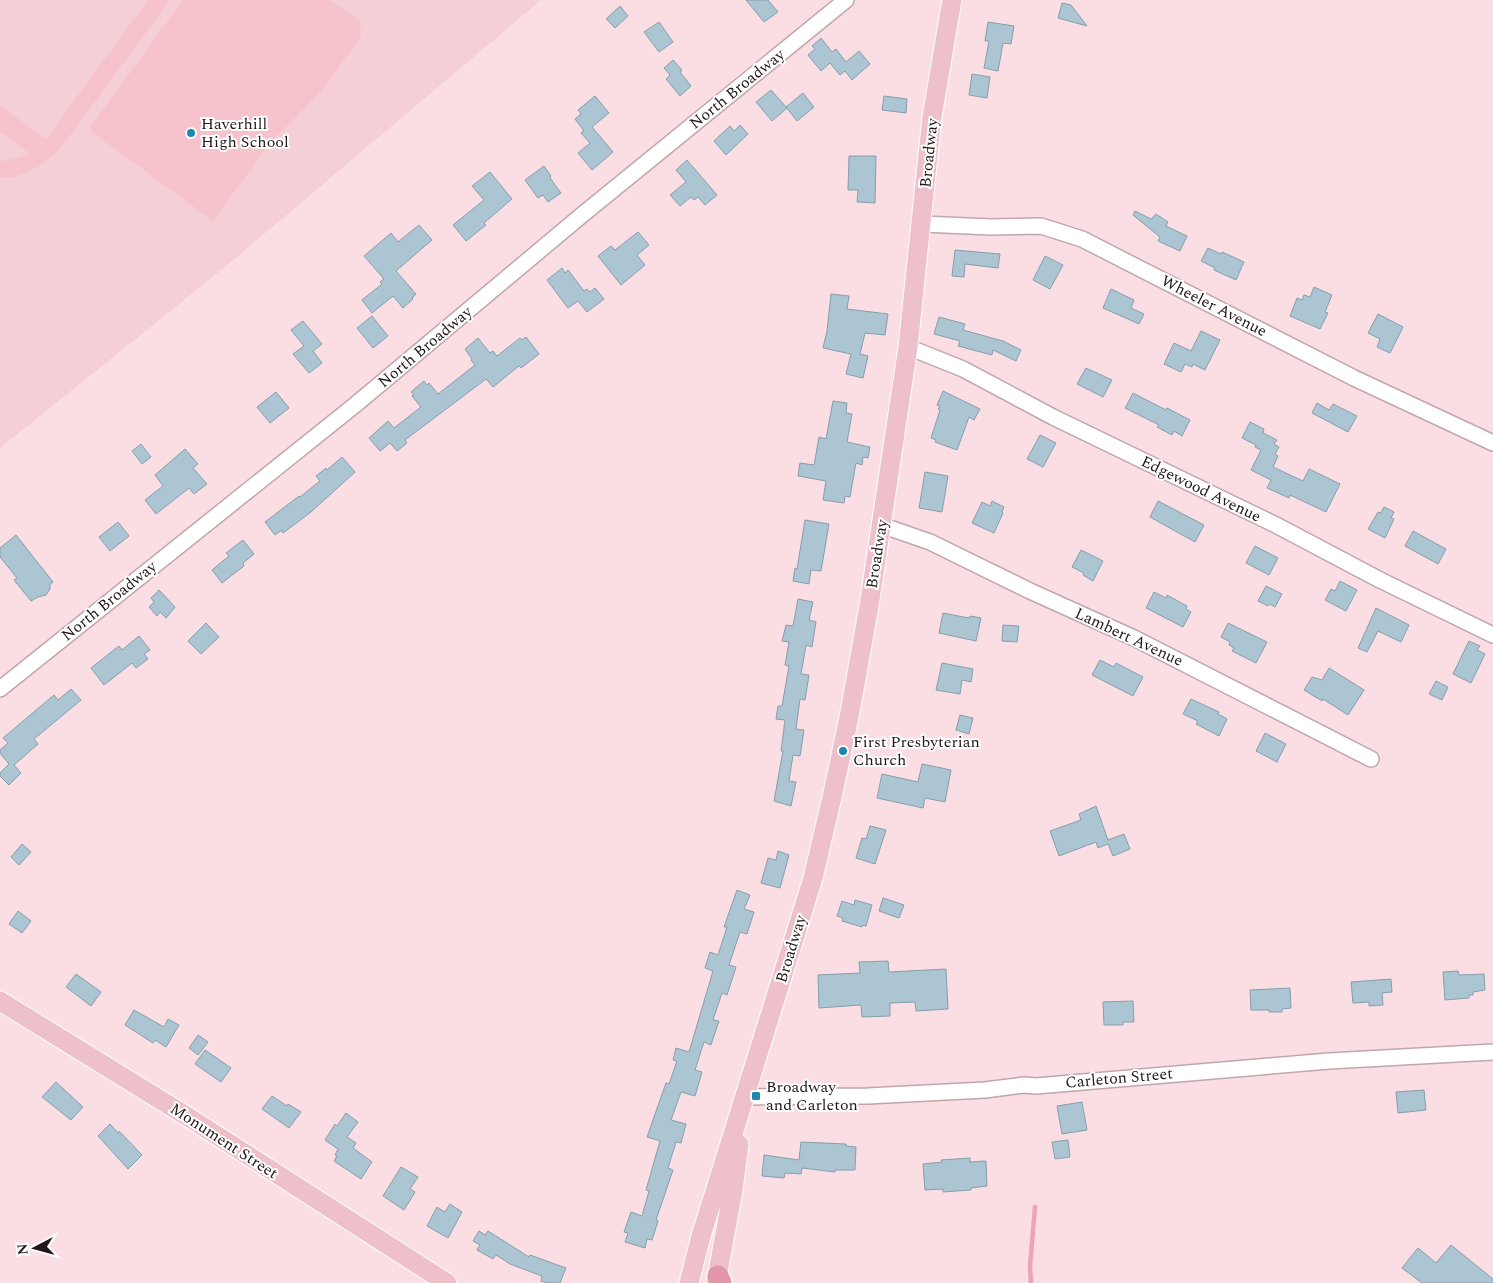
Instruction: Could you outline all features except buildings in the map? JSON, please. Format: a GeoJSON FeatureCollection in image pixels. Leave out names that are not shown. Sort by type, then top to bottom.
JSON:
{"type":"FeatureCollection","features":[{"type":"Feature","properties":{"kind":"main road","name":"Broadway"},"geometry":{"type":"LineString","coordinates":[[690,1283],[701,1236],[813,878],[852,702],[908,347],[932,117],[952,0]]}},
{"type":"Feature","properties":{"kind":"main road","name":"Monument Street"},"geometry":{"type":"LineString","coordinates":[[0,1002],[188,1117],[447,1283]]}},
{"type":"Feature","properties":{"kind":"main road","name":"Broadway"},"geometry":{"type":"LineString","coordinates":[[718,1281],[733,1190],[745,1097]]}},
{"type":"Feature","properties":{"kind":"street","name":"North Broadway"},"geometry":{"type":"LineString","coordinates":[[0,689],[356,405],[582,215],[846,0]]}},
{"type":"Feature","properties":{"kind":"street","name":"Wheeler Avenue"},"geometry":{"type":"LineString","coordinates":[[922,224],[992,227],[1041,226],[1082,239],[1354,378],[1493,443]]}},
{"type":"Feature","properties":{"kind":"street","name":"Edgewood Avenue"},"geometry":{"type":"LineString","coordinates":[[908,347],[963,369],[1053,417],[1276,524],[1380,580],[1493,634]]}},
{"type":"Feature","properties":{"kind":"street","name":"Lambert Avenue"},"geometry":{"type":"LineString","coordinates":[[881,525],[930,542],[1030,591],[1134,638],[1371,759]]}},
{"type":"Feature","properties":{"kind":"street","name":"Carleton Street"},"geometry":{"type":"LineString","coordinates":[[745,1097],[868,1096],[986,1090],[1024,1085],[1036,1086],[1329,1061],[1493,1052]]}},
{"type":"Feature","properties":{"kind":"shaded area","name":"Haverhill High School"},"geometry":{"type":"Polygon","coordinates":[[[0,0],[541,0],[225,267],[0,448],[0,0]]]}},
{"type":"Feature","properties":{"kind":"shaded area"},"geometry":{"type":"Polygon","coordinates":[[[148,0],[170,0],[65,142],[41,165],[26,173],[0,178],[0,162],[22,157],[29,153],[0,132],[0,106],[46,139],[148,0]]]}},
{"type":"Feature","properties":{"kind":"shaded area"},"geometry":{"type":"Polygon","coordinates":[[[183,0],[330,0],[360,21],[361,36],[323,89],[269,144],[213,221],[92,132],[91,126],[183,0]]]}},
{"type":"Feature","properties":{"kind":"waterway"},"geometry":{"type":"LineString","coordinates":[[1031,1283],[1030,1266],[1035,1207]]}},
{"type":"Feature","properties":{"kind":"place","name":"Haverhill High School"},"geometry":{"type":"Point","coordinates":[191,133]}},
{"type":"Feature","properties":{"kind":"place","name":"First Presbyterian Church"},"geometry":{"type":"Point","coordinates":[843,751]}},
{"type":"Feature","properties":{"kind":"place","name":"Broadway and Carleton"},"geometry":{"type":"Point","coordinates":[756,1096]}}]}
